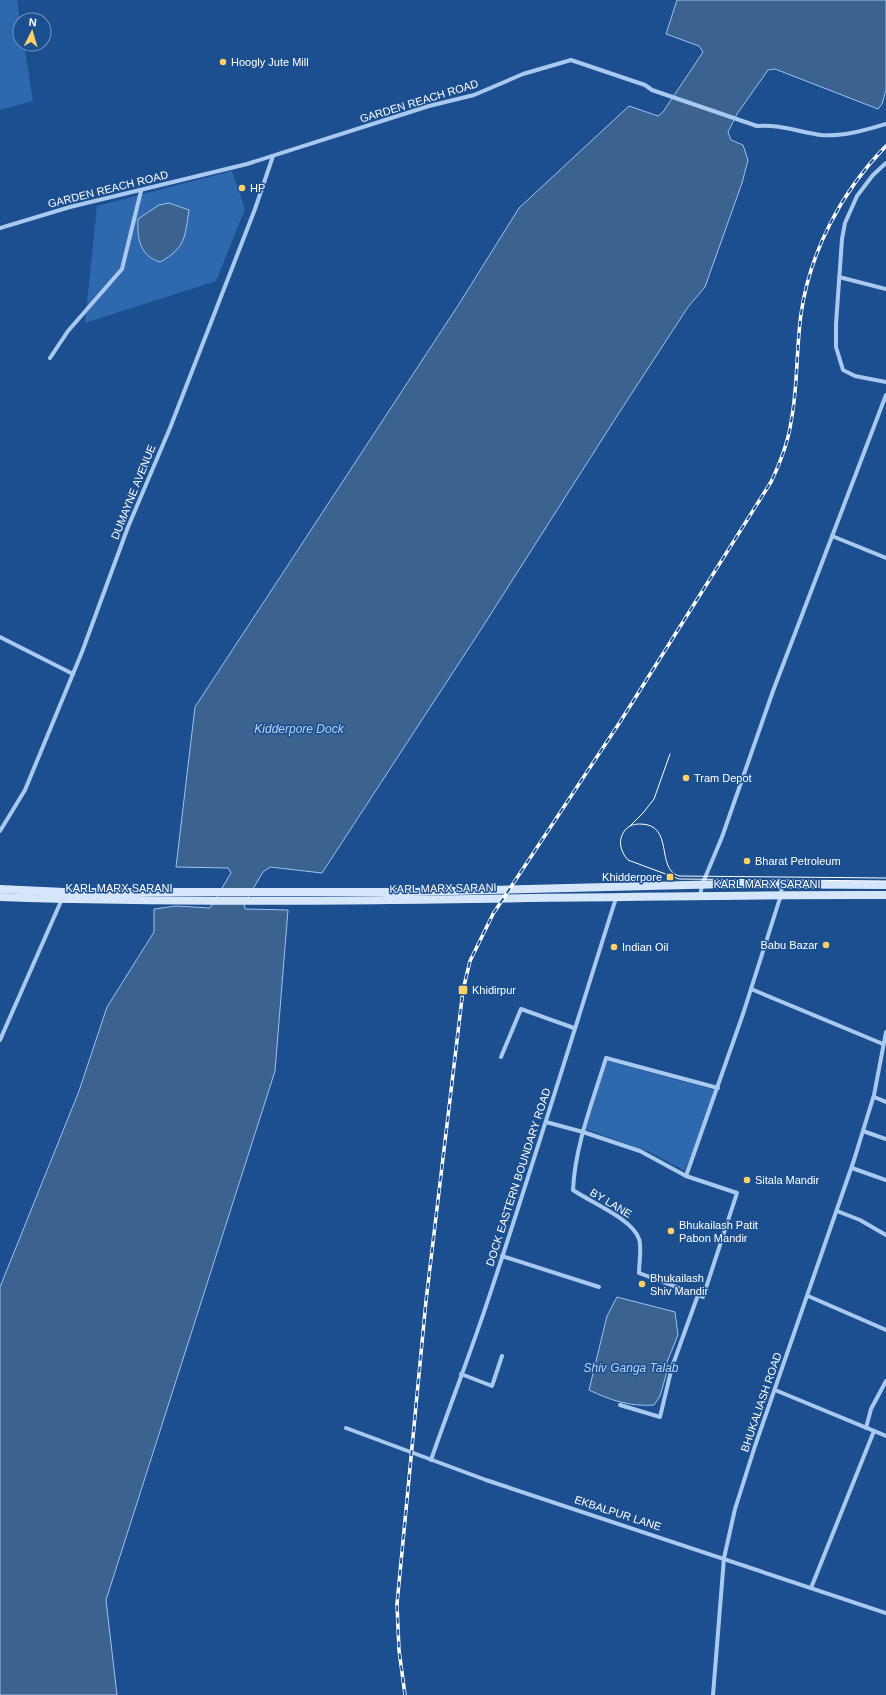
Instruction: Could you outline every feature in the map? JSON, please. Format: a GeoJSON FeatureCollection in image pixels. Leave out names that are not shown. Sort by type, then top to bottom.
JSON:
{"type":"FeatureCollection","features":[{"type":"Feature","properties":{"kind":"main road"},"geometry":{"type":"LineString","coordinates":[[0,889],[64,892],[194,891],[266,895],[493,891],[702,883],[886,885]]}},
{"type":"Feature","properties":{"kind":"main road","name":"KARL MARX SARANI"},"geometry":{"type":"LineString","coordinates":[[0,897],[194,900],[266,895],[411,900],[886,895]]}},
{"type":"Feature","properties":{"kind":"street","name":"GARDEN REACH ROAD"},"geometry":{"type":"LineString","coordinates":[[0,228],[70,207],[141,191],[273,156],[429,106],[474,96],[522,74],[571,60],[757,126],[768,125],[823,135],[843,134],[886,124]]}},
{"type":"Feature","properties":{"kind":"street","name":"DUMAYNE AVENUE"},"geometry":{"type":"LineString","coordinates":[[0,830],[25,790],[73,674],[128,527],[170,428],[255,209],[273,156]]}},
{"type":"Feature","properties":{"kind":"street"},"geometry":{"type":"LineString","coordinates":[[886,163],[873,175],[857,196],[846,223],[839,277],[836,347],[843,370],[855,376],[886,382]]}},
{"type":"Feature","properties":{"kind":"street"},"geometry":{"type":"LineString","coordinates":[[50,358],[68,332],[122,269],[141,191]]}},
{"type":"Feature","properties":{"kind":"street"},"geometry":{"type":"LineString","coordinates":[[839,277],[886,289]]}},
{"type":"Feature","properties":{"kind":"street"},"geometry":{"type":"LineString","coordinates":[[700,896],[702,883],[722,837],[767,708],[886,395]]}},
{"type":"Feature","properties":{"kind":"street"},"geometry":{"type":"LineString","coordinates":[[832,536],[886,558]]}},
{"type":"Feature","properties":{"kind":"street"},"geometry":{"type":"LineString","coordinates":[[0,637],[73,674]]}},
{"type":"Feature","properties":{"kind":"street"},"geometry":{"type":"LineString","coordinates":[[686,1176],[718,1088],[751,989],[781,895],[782,884]]}},
{"type":"Feature","properties":{"kind":"street","name":"DOCK EASTERN BOUNDARY ROAD"},"geometry":{"type":"LineString","coordinates":[[432,1460],[546,1122],[574,1028],[616,898]]}},
{"type":"Feature","properties":{"kind":"street"},"geometry":{"type":"LineString","coordinates":[[0,1040],[62,899]]}},
{"type":"Feature","properties":{"kind":"street"},"geometry":{"type":"LineString","coordinates":[[751,989],[883,1044]]}},
{"type":"Feature","properties":{"kind":"street"},"geometry":{"type":"LineString","coordinates":[[501,1057],[521,1009],[574,1028]]}},
{"type":"Feature","properties":{"kind":"street","name":"BHUKALIASH ROAD"},"geometry":{"type":"LineString","coordinates":[[713,1695],[724,1558],[735,1509],[755,1446],[852,1168],[874,1097],[886,1032]]}},
{"type":"Feature","properties":{"kind":"street"},"geometry":{"type":"LineString","coordinates":[[583,1132],[606,1058],[718,1088]]}},
{"type":"Feature","properties":{"kind":"street"},"geometry":{"type":"LineString","coordinates":[[874,1097],[886,1102]]}},
{"type":"Feature","properties":{"kind":"street"},"geometry":{"type":"LineString","coordinates":[[546,1122],[583,1132],[640,1151],[686,1176],[737,1193],[703,1297],[698,1294],[672,1367],[660,1417],[620,1404]]}},
{"type":"Feature","properties":{"kind":"street"},"geometry":{"type":"LineString","coordinates":[[863,1131],[886,1139]]}},
{"type":"Feature","properties":{"kind":"street","name":"BY LANE"},"geometry":{"type":"LineString","coordinates":[[583,1132],[573,1175],[573,1190],[631,1226],[639,1239],[639,1273],[698,1294]]}},
{"type":"Feature","properties":{"kind":"street"},"geometry":{"type":"LineString","coordinates":[[852,1168],[886,1180]]}},
{"type":"Feature","properties":{"kind":"street"},"geometry":{"type":"LineString","coordinates":[[837,1211],[860,1220],[886,1235]]}},
{"type":"Feature","properties":{"kind":"street"},"geometry":{"type":"LineString","coordinates":[[502,1256],[599,1287]]}},
{"type":"Feature","properties":{"kind":"street"},"geometry":{"type":"LineString","coordinates":[[808,1296],[886,1330]]}},
{"type":"Feature","properties":{"kind":"street"},"geometry":{"type":"LineString","coordinates":[[461,1374],[492,1386],[502,1356]]}},
{"type":"Feature","properties":{"kind":"street"},"geometry":{"type":"LineString","coordinates":[[866,1428],[871,1409],[886,1381]]}},
{"type":"Feature","properties":{"kind":"street"},"geometry":{"type":"LineString","coordinates":[[775,1390],[886,1436]]}},
{"type":"Feature","properties":{"kind":"street","name":"EKBALPUR LANE"},"geometry":{"type":"LineString","coordinates":[[346,1428],[486,1480],[886,1613]]}},
{"type":"Feature","properties":{"kind":"street"},"geometry":{"type":"LineString","coordinates":[[811,1588],[874,1431]]}},
{"type":"Feature","properties":{"kind":"shaded area"},"geometry":{"type":"Polygon","coordinates":[[[0,0],[17,0],[19,12],[12,12],[12,52],[25,52],[33,101],[0,110],[0,0]]]}},
{"type":"Feature","properties":{"kind":"shaded area"},"geometry":{"type":"Polygon","coordinates":[[[232,171],[245,209],[216,281],[85,323],[97,206],[232,171]]]}},
{"type":"Feature","properties":{"kind":"shaded area"},"geometry":{"type":"Polygon","coordinates":[[[607,1061],[715,1090],[685,1171],[650,1152],[586,1129],[607,1061]]]}},
{"type":"Feature","properties":{"kind":"water","name":"Kidderpore Dock"},"geometry":{"type":"Polygon","coordinates":[[[677,0],[886,0],[886,90],[882,104],[878,109],[775,69],[768,70],[737,114],[728,132],[731,140],[743,145],[748,160],[742,183],[705,287],[688,307],[478,634],[322,873],[270,867],[263,872],[244,904],[245,909],[288,910],[275,1071],[106,1600],[117,1695],[0,1695],[0,1287],[79,1091],[107,1007],[154,932],[154,909],[176,906],[210,908],[231,873],[228,868],[176,867],[195,707],[459,304],[519,208],[629,106],[658,116],[663,112],[703,52],[699,46],[666,34],[677,0]]]}},
{"type":"Feature","properties":{"kind":"water"},"geometry":{"type":"Polygon","coordinates":[[[169,203],[189,210],[188,219],[185,234],[180,246],[169,257],[160,262],[148,256],[141,246],[138,233],[138,219],[159,205],[169,203]]]}},
{"type":"Feature","properties":{"kind":"water","name":"Shiv Ganga Talab"},"geometry":{"type":"Polygon","coordinates":[[[617,1297],[675,1312],[678,1335],[667,1362],[666,1375],[660,1396],[654,1405],[628,1404],[589,1390],[607,1316],[617,1297]]]}},
{"type":"Feature","properties":{"kind":"tram line"},"geometry":{"type":"LineString","coordinates":[[630,826],[654,799],[670,754]]}},
{"type":"Feature","properties":{"kind":"tram line"},"geometry":{"type":"LineString","coordinates":[[886,878],[679,876],[672,872],[668,865],[661,839],[657,831],[651,826],[640,824],[631,826],[626,829],[621,837],[621,849],[628,860],[679,879],[886,881]]}},
{"type":"Feature","properties":{"kind":"railway"},"geometry":{"type":"LineString","coordinates":[[405,1695],[399,1650],[397,1604],[426,1301],[463,990],[470,961],[493,914],[620,722],[771,482],[778,468],[790,430],[795,395],[801,314],[805,291],[812,268],[820,245],[842,202],[855,182],[886,146]]}},
{"type":"Feature","properties":{"kind":"place","name":"Hoogly Jute Mill"},"geometry":{"type":"Point","coordinates":[223,62]}},
{"type":"Feature","properties":{"kind":"place","name":"HP"},"geometry":{"type":"Point","coordinates":[242,188]}},
{"type":"Feature","properties":{"kind":"place","name":"Tram Depot"},"geometry":{"type":"Point","coordinates":[686,778]}},
{"type":"Feature","properties":{"kind":"place","name":"Bharat Petroleum"},"geometry":{"type":"Point","coordinates":[747,861]}},
{"type":"Feature","properties":{"kind":"place","name":"Khidderpore"},"geometry":{"type":"Point","coordinates":[670,877]}},
{"type":"Feature","properties":{"kind":"place","name":"Babu Bazar"},"geometry":{"type":"Point","coordinates":[826,945]}},
{"type":"Feature","properties":{"kind":"place","name":"Indian Oil"},"geometry":{"type":"Point","coordinates":[614,947]}},
{"type":"Feature","properties":{"kind":"place","name":"Khidirpur"},"geometry":{"type":"Point","coordinates":[463,990]}},
{"type":"Feature","properties":{"kind":"place","name":"Sitala Mandir"},"geometry":{"type":"Point","coordinates":[747,1180]}},
{"type":"Feature","properties":{"kind":"place","name":"Bhukailash Patit Pabon Mandir"},"geometry":{"type":"Point","coordinates":[671,1231]}},
{"type":"Feature","properties":{"kind":"place","name":"Bhukailash Shiv Mandir"},"geometry":{"type":"Point","coordinates":[642,1284]}}]}
